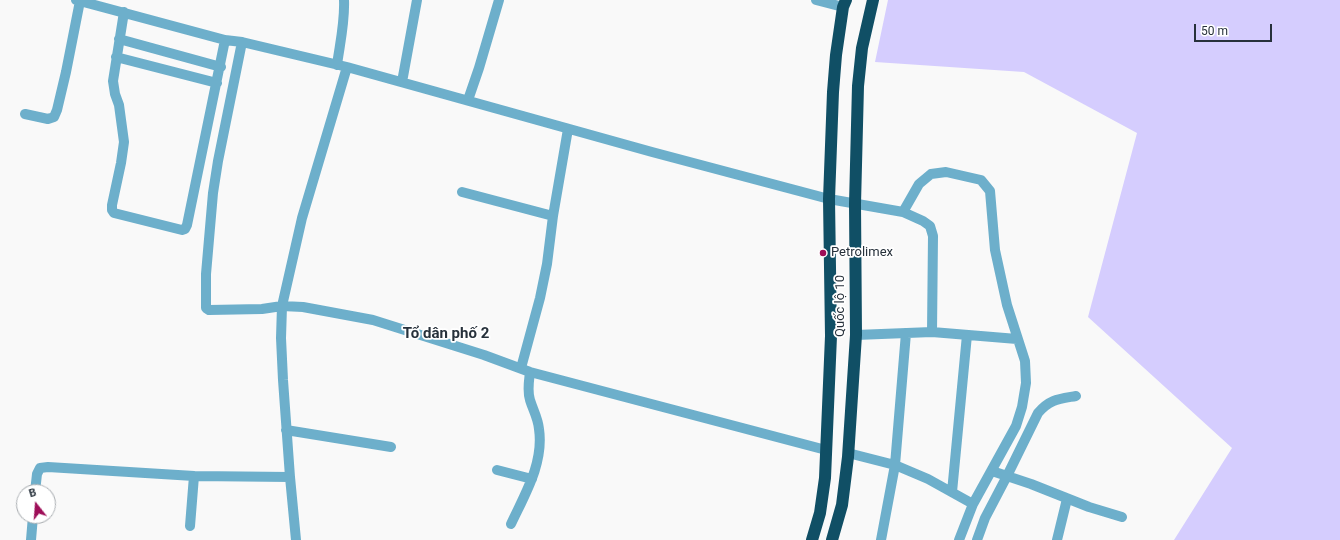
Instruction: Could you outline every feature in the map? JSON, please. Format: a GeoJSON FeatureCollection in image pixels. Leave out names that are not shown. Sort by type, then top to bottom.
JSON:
{"type":"FeatureCollection","features":[{"type":"Feature","properties":{"kind":"highway","name":"Quốc lộ 10"},"geometry":{"type":"LineString","coordinates":[[832,540],[842,505],[848,453],[856,335],[858,86],[862,48],[873,0]]}},
{"type":"Feature","properties":{"kind":"highway","name":"Quốc lộ 10"},"geometry":{"type":"LineString","coordinates":[[812,540],[820,513],[825,478],[831,336],[829,199],[833,92],[836,55],[845,4]]}},
{"type":"Feature","properties":{"kind":"street"},"geometry":{"type":"LineString","coordinates":[[337,65],[344,17],[344,0]]}},
{"type":"Feature","properties":{"kind":"street"},"geometry":{"type":"LineString","coordinates":[[402,82],[417,0]]}},
{"type":"Feature","properties":{"kind":"street"},"geometry":{"type":"LineString","coordinates":[[468,100],[499,0]]}},
{"type":"Feature","properties":{"kind":"street"},"geometry":{"type":"LineString","coordinates":[[816,0],[845,4]]}},
{"type":"Feature","properties":{"kind":"street"},"geometry":{"type":"LineString","coordinates":[[25,114],[48,119],[54,117],[66,72],[78,1],[124,12],[225,40],[242,42],[347,67],[829,199],[903,212],[923,221],[930,226],[933,236],[932,332]]}},
{"type":"Feature","properties":{"kind":"street"},"geometry":{"type":"LineString","coordinates":[[124,12],[113,81],[115,94],[119,105],[124,142],[112,210],[114,213],[182,230],[186,229],[221,67],[225,40]]}},
{"type":"Feature","properties":{"kind":"street"},"geometry":{"type":"LineString","coordinates":[[119,39],[221,67]]}},
{"type":"Feature","properties":{"kind":"street"},"geometry":{"type":"LineString","coordinates":[[242,42],[226,115],[213,193],[206,274],[206,308],[209,310],[262,310],[282,306],[302,307],[373,320],[526,370],[617,396],[826,450]]}},
{"type":"Feature","properties":{"kind":"street"},"geometry":{"type":"LineString","coordinates":[[116,57],[217,83]]}},
{"type":"Feature","properties":{"kind":"street"},"geometry":{"type":"LineString","coordinates":[[296,540],[286,430],[281,338],[282,306],[302,218],[347,67]]}},
{"type":"Feature","properties":{"kind":"street"},"geometry":{"type":"LineString","coordinates":[[511,524],[538,463],[540,431],[538,418],[529,398],[526,370],[548,258],[553,216],[568,128]]}},
{"type":"Feature","properties":{"kind":"street"},"geometry":{"type":"LineString","coordinates":[[903,212],[919,184],[931,174],[946,172],[981,180],[990,190],[995,250],[1007,305],[1025,361],[1026,383],[1022,407],[977,540]]}},
{"type":"Feature","properties":{"kind":"street"},"geometry":{"type":"LineString","coordinates":[[462,192],[553,216]]}},
{"type":"Feature","properties":{"kind":"street"},"geometry":{"type":"LineString","coordinates":[[856,335],[932,332],[1017,339]]}},
{"type":"Feature","properties":{"kind":"street"},"geometry":{"type":"LineString","coordinates":[[881,540],[895,465],[906,333]]}},
{"type":"Feature","properties":{"kind":"street"},"geometry":{"type":"LineString","coordinates":[[952,492],[967,335]]}},
{"type":"Feature","properties":{"kind":"street"},"geometry":{"type":"LineString","coordinates":[[963,539],[974,504],[999,474],[1038,413],[1045,405],[1056,399],[1076,396]]}},
{"type":"Feature","properties":{"kind":"street"},"geometry":{"type":"LineString","coordinates":[[286,430],[391,447]]}},
{"type":"Feature","properties":{"kind":"street"},"geometry":{"type":"LineString","coordinates":[[848,453],[895,465],[928,479],[974,504]]}},
{"type":"Feature","properties":{"kind":"street"},"geometry":{"type":"LineString","coordinates":[[36,484],[37,474],[40,468],[48,467],[194,476],[290,477]]}},
{"type":"Feature","properties":{"kind":"street"},"geometry":{"type":"LineString","coordinates":[[497,470],[532,479]]}},
{"type":"Feature","properties":{"kind":"street"},"geometry":{"type":"LineString","coordinates":[[999,474],[1122,517]]}},
{"type":"Feature","properties":{"kind":"street"},"geometry":{"type":"LineString","coordinates":[[190,526],[194,476]]}},
{"type":"Feature","properties":{"kind":"street"},"geometry":{"type":"LineString","coordinates":[[1057,540],[1068,499]]}},
{"type":"Feature","properties":{"kind":"street"},"geometry":{"type":"LineString","coordinates":[[31,540],[32,524]]}},
{"type":"Feature","properties":{"kind":"shaded area"},"geometry":{"type":"Polygon","coordinates":[[[888,0],[1340,0],[1340,540],[1174,540],[1232,448],[1088,317],[1137,133],[1024,72],[875,62],[888,0]]]}},
{"type":"Feature","properties":{"kind":"place","name":"Petrolimex"},"geometry":{"type":"Point","coordinates":[823,253]}},
{"type":"Feature","properties":{"kind":"district","name":"Tổ dân phố 2"},"geometry":{"type":"Point","coordinates":[446,334]}}]}
